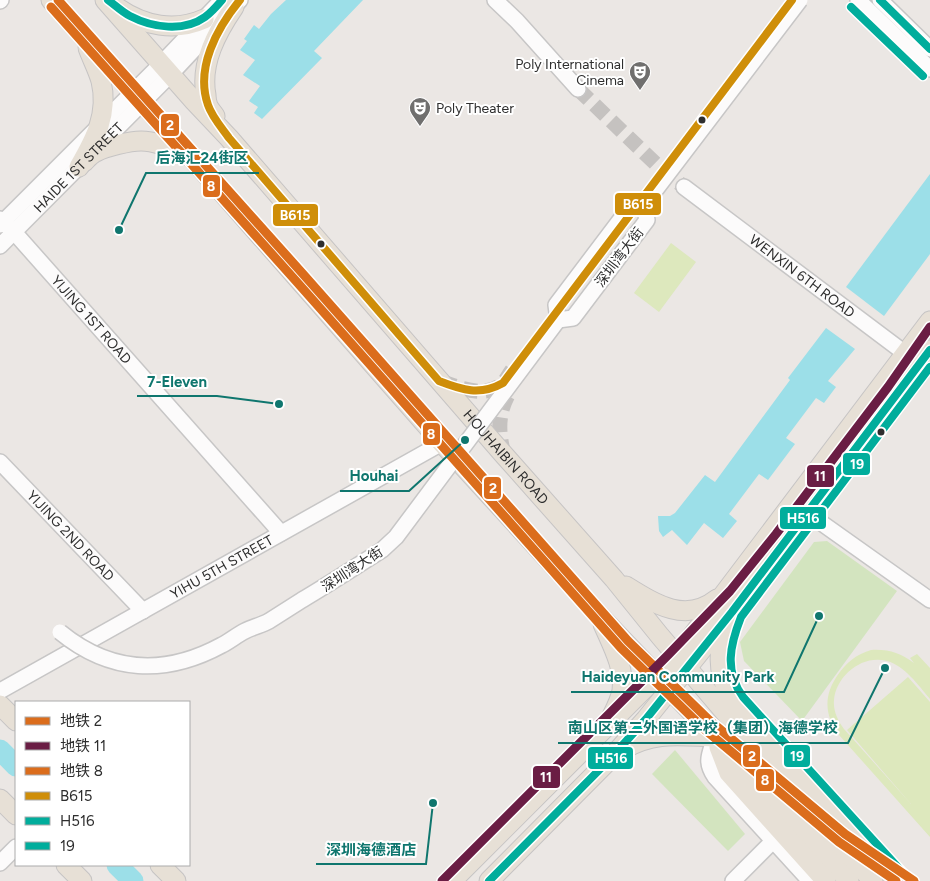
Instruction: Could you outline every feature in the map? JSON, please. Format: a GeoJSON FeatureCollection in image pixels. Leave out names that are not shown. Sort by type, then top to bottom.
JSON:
{"type":"FeatureCollection","features":[{"type":"Feature","properties":{"kind":"main road","name":"HOUHAIBIN ROAD"},"geometry":{"type":"LineString","coordinates":[[51,0],[442,443],[598,614],[801,828],[862,878]]}},
{"type":"Feature","properties":{"kind":"main road","name":"HOUHAIBIN ROAD"},"geometry":{"type":"LineString","coordinates":[[106,0],[614,579],[803,804],[862,878]]}},
{"type":"Feature","properties":{"kind":"main road"},"geometry":{"type":"LineString","coordinates":[[106,0],[130,16],[147,23],[162,26],[178,26],[195,23],[204,19]]}},
{"type":"Feature","properties":{"kind":"main road"},"geometry":{"type":"LineString","coordinates":[[229,138],[208,106],[204,78],[213,45],[232,2]]}},
{"type":"Feature","properties":{"kind":"main road"},"geometry":{"type":"LineString","coordinates":[[79,166],[91,146],[104,108],[101,79],[83,35]]}},
{"type":"Feature","properties":{"kind":"main road"},"geometry":{"type":"LineString","coordinates":[[79,166],[95,152],[112,146],[141,141],[174,149],[192,158]]}},
{"type":"Feature","properties":{"kind":"main road"},"geometry":{"type":"LineString","coordinates":[[489,881],[611,758],[671,690],[682,662],[726,592],[800,508],[918,356],[930,321]]}},
{"type":"Feature","properties":{"kind":"main road"},"geometry":{"type":"LineString","coordinates":[[800,508],[732,612],[720,648],[721,672],[729,695],[748,718],[898,881]]}},
{"type":"Feature","properties":{"kind":"main road"},"geometry":{"type":"LineString","coordinates":[[614,579],[645,598],[680,611],[700,609],[712,603],[726,592]]}},
{"type":"Feature","properties":{"kind":"main road"},"geometry":{"type":"LineString","coordinates":[[452,881],[658,676],[682,662],[732,612]]}},
{"type":"Feature","properties":{"kind":"main road"},"geometry":{"type":"LineString","coordinates":[[598,614],[617,657],[622,677],[622,693],[606,728]]}},
{"type":"Feature","properties":{"kind":"main road"},"geometry":{"type":"LineString","coordinates":[[711,695],[748,718]]}},
{"type":"Feature","properties":{"kind":"main road"},"geometry":{"type":"LineString","coordinates":[[0,705],[15,720]]}},
{"type":"Feature","properties":{"kind":"main road"},"geometry":{"type":"LineString","coordinates":[[611,758],[631,745],[654,737],[677,735],[714,737],[729,773],[826,881]]}},
{"type":"Feature","properties":{"kind":"main road"},"geometry":{"type":"LineString","coordinates":[[0,799],[15,814]]}},
{"type":"Feature","properties":{"kind":"main road"},"geometry":{"type":"LineString","coordinates":[[67,866],[82,881]]}},
{"type":"Feature","properties":{"kind":"main road"},"geometry":{"type":"LineString","coordinates":[[161,866],[176,881]]}},
{"type":"Feature","properties":{"kind":"street"},"geometry":{"type":"LineString","coordinates":[[495,0],[517,21],[578,89]]}},
{"type":"Feature","properties":{"kind":"street","name":"深圳湾大街"},"geometry":{"type":"LineString","coordinates":[[60,632],[88,651],[122,664],[139,666],[174,664],[223,645],[268,621],[382,550],[396,538],[558,320],[556,305],[630,207],[644,205],[800,0]]}},
{"type":"Feature","properties":{"kind":"street"},"geometry":{"type":"LineString","coordinates":[[858,0],[930,69]]}},
{"type":"Feature","properties":{"kind":"street"},"geometry":{"type":"LineString","coordinates":[[880,0],[930,49]]}},
{"type":"Feature","properties":{"kind":"street","name":"HAIDE 1ST STREET"},"geometry":{"type":"LineString","coordinates":[[165,69],[204,19],[232,2]]}},
{"type":"Feature","properties":{"kind":"street","name":"HAIDE 1ST STREET"},"geometry":{"type":"LineString","coordinates":[[4,225],[79,166],[138,97],[232,2]]}},
{"type":"Feature","properties":{"kind":"street","name":"HAIDE 1ST STREET"},"geometry":{"type":"LineString","coordinates":[[0,246],[4,225],[99,125],[138,97]]}},
{"type":"Feature","properties":{"kind":"street","name":"WENXIN 6TH ROAD"},"geometry":{"type":"LineString","coordinates":[[684,187],[918,356]]}},
{"type":"Feature","properties":{"kind":"street","name":"深圳湾大街"},"geometry":{"type":"LineString","coordinates":[[558,320],[574,318],[647,220],[644,205]]}},
{"type":"Feature","properties":{"kind":"street","name":"YIJING 1ST ROAD"},"geometry":{"type":"LineString","coordinates":[[4,225],[281,534]]}},
{"type":"Feature","properties":{"kind":"street","name":"YIHU 5TH STREET"},"geometry":{"type":"LineString","coordinates":[[0,690],[442,443]]}},
{"type":"Feature","properties":{"kind":"street","name":"YIJING 2ND ROAD"},"geometry":{"type":"LineString","coordinates":[[0,462],[143,611]]}},
{"type":"Feature","properties":{"kind":"street"},"geometry":{"type":"LineString","coordinates":[[800,508],[930,600]]}},
{"type":"Feature","properties":{"kind":"street"},"geometry":{"type":"LineString","coordinates":[[714,737],[708,764],[710,770],[810,881]]}},
{"type":"Feature","properties":{"kind":"street"},"geometry":{"type":"LineString","coordinates":[[733,881],[773,841]]}},
{"type":"Feature","properties":{"kind":"street"},"geometry":{"type":"LineString","coordinates":[[0,863],[15,848]]}},
{"type":"Feature","properties":{"kind":"green space"},"geometry":{"type":"Polygon","coordinates":[[[671,243],[696,262],[659,312],[634,293],[671,243]]]}},
{"type":"Feature","properties":{"kind":"green space"},"geometry":{"type":"Polygon","coordinates":[[[827,541],[897,591],[802,721],[744,661],[740,642],[814,542],[827,541]]]}},
{"type":"Feature","properties":{"kind":"green space"},"geometry":{"type":"Polygon","coordinates":[[[871,650],[894,652],[914,663],[910,658],[917,654],[930,668],[930,699],[911,677],[894,663],[878,660],[868,661],[860,664],[845,675],[836,691],[834,700],[835,712],[844,729],[911,804],[847,730],[908,677],[930,702],[930,837],[839,735],[831,721],[828,699],[832,684],[844,667],[852,660],[860,654],[871,650]]]}},
{"type":"Feature","properties":{"kind":"green space"},"geometry":{"type":"Polygon","coordinates":[[[675,750],[745,834],[728,851],[652,774],[675,750]]]}},
{"type":"Feature","properties":{"kind":"water"},"geometry":{"type":"Polygon","coordinates":[[[286,0],[363,0],[314,51],[322,58],[262,119],[254,113],[258,107],[249,101],[260,86],[243,75],[255,60],[240,50],[247,41],[244,39],[254,25],[259,29],[286,0]]]}},
{"type":"Feature","properties":{"kind":"water"},"geometry":{"type":"Polygon","coordinates":[[[930,174],[930,254],[884,316],[846,287],[930,174]]]}},
{"type":"Feature","properties":{"kind":"water"},"geometry":{"type":"Polygon","coordinates":[[[826,328],[855,349],[828,381],[836,387],[824,403],[816,398],[786,438],[795,444],[768,480],[759,474],[729,514],[737,521],[723,538],[704,523],[687,545],[672,530],[663,537],[659,531],[658,516],[670,516],[675,513],[705,475],[715,482],[790,380],[788,378],[826,328]]]}},
{"type":"Feature","properties":{"kind":"waterway"},"geometry":{"type":"LineString","coordinates":[[0,750],[15,765]]}},
{"type":"Feature","properties":{"kind":"waterway"},"geometry":{"type":"LineString","coordinates":[[118,866],[133,881]]}},
{"type":"Feature","properties":{"kind":"tunnel"},"geometry":{"type":"LineString","coordinates":[[578,89],[658,166],[684,187]]}},
{"type":"Feature","properties":{"kind":"tunnel"},"geometry":{"type":"LineString","coordinates":[[441,381],[472,391],[489,390],[503,383],[512,370]]}},
{"type":"Feature","properties":{"kind":"tunnel"},"geometry":{"type":"LineString","coordinates":[[504,455],[500,422],[503,406],[511,390]]}},
{"type":"Feature","properties":{"kind":"metro line","name":"2"},"geometry":{"type":"LineString","coordinates":[[58,0],[628,641],[709,720],[845,834],[914,881]]}},
{"type":"Feature","properties":{"kind":"metro line","name":"8"},"geometry":{"type":"LineString","coordinates":[[51,7],[621,648],[703,728],[839,842],[896,881]]}},
{"type":"Feature","properties":{"kind":"metro line","name":"11"},"geometry":{"type":"LineString","coordinates":[[442,881],[730,591],[888,387],[930,327]]}},
{"type":"Feature","properties":{"kind":"transit line","name":"H516"},"geometry":{"type":"LineString","coordinates":[[108,0],[130,16],[158,26],[168,27],[197,22],[210,13],[222,0]]}},
{"type":"Feature","properties":{"kind":"transit line","name":"B615"},"geometry":{"type":"LineString","coordinates":[[240,0],[223,23],[210,49],[206,63],[205,91],[208,105],[215,118],[229,138],[439,381],[471,390],[487,389],[503,383],[792,0]]}},
{"type":"Feature","properties":{"kind":"transit line","name":"H516"},"geometry":{"type":"LineString","coordinates":[[880,0],[930,49]]}},
{"type":"Feature","properties":{"kind":"transit line","name":"19"},"geometry":{"type":"LineString","coordinates":[[851,7],[923,76]]}},
{"type":"Feature","properties":{"kind":"transit line","name":"H516"},"geometry":{"type":"LineString","coordinates":[[489,881],[611,758],[646,719],[732,612],[930,350]]}},
{"type":"Feature","properties":{"kind":"transit line","name":"19"},"geometry":{"type":"LineString","coordinates":[[904,874],[743,697],[733,677],[731,658],[734,638],[741,617],[930,367]]}},
{"type":"Feature","properties":{"kind":"place","name":"Poly International Cinema"},"geometry":{"type":"Point","coordinates":[640,91]}},
{"type":"Feature","properties":{"kind":"place","name":"Poly Theater"},"geometry":{"type":"Point","coordinates":[420,127]}},
{"type":"Feature","properties":{"kind":"place","name":"后海汇24街区"},"geometry":{"type":"Point","coordinates":[119,230]}},
{"type":"Feature","properties":{"kind":"place","name":"7-Eleven"},"geometry":{"type":"Point","coordinates":[279,404]}},
{"type":"Feature","properties":{"kind":"place","name":"Houhai"},"geometry":{"type":"Point","coordinates":[465,440]}},
{"type":"Feature","properties":{"kind":"place","name":"Haideyuan Community Park"},"geometry":{"type":"Point","coordinates":[819,616]}},
{"type":"Feature","properties":{"kind":"place","name":"南山区第二外国语学校（集团）海德学校"},"geometry":{"type":"Point","coordinates":[885,668]}},
{"type":"Feature","properties":{"kind":"place","name":"深圳海德酒店"},"geometry":{"type":"Point","coordinates":[433,803]}}]}
